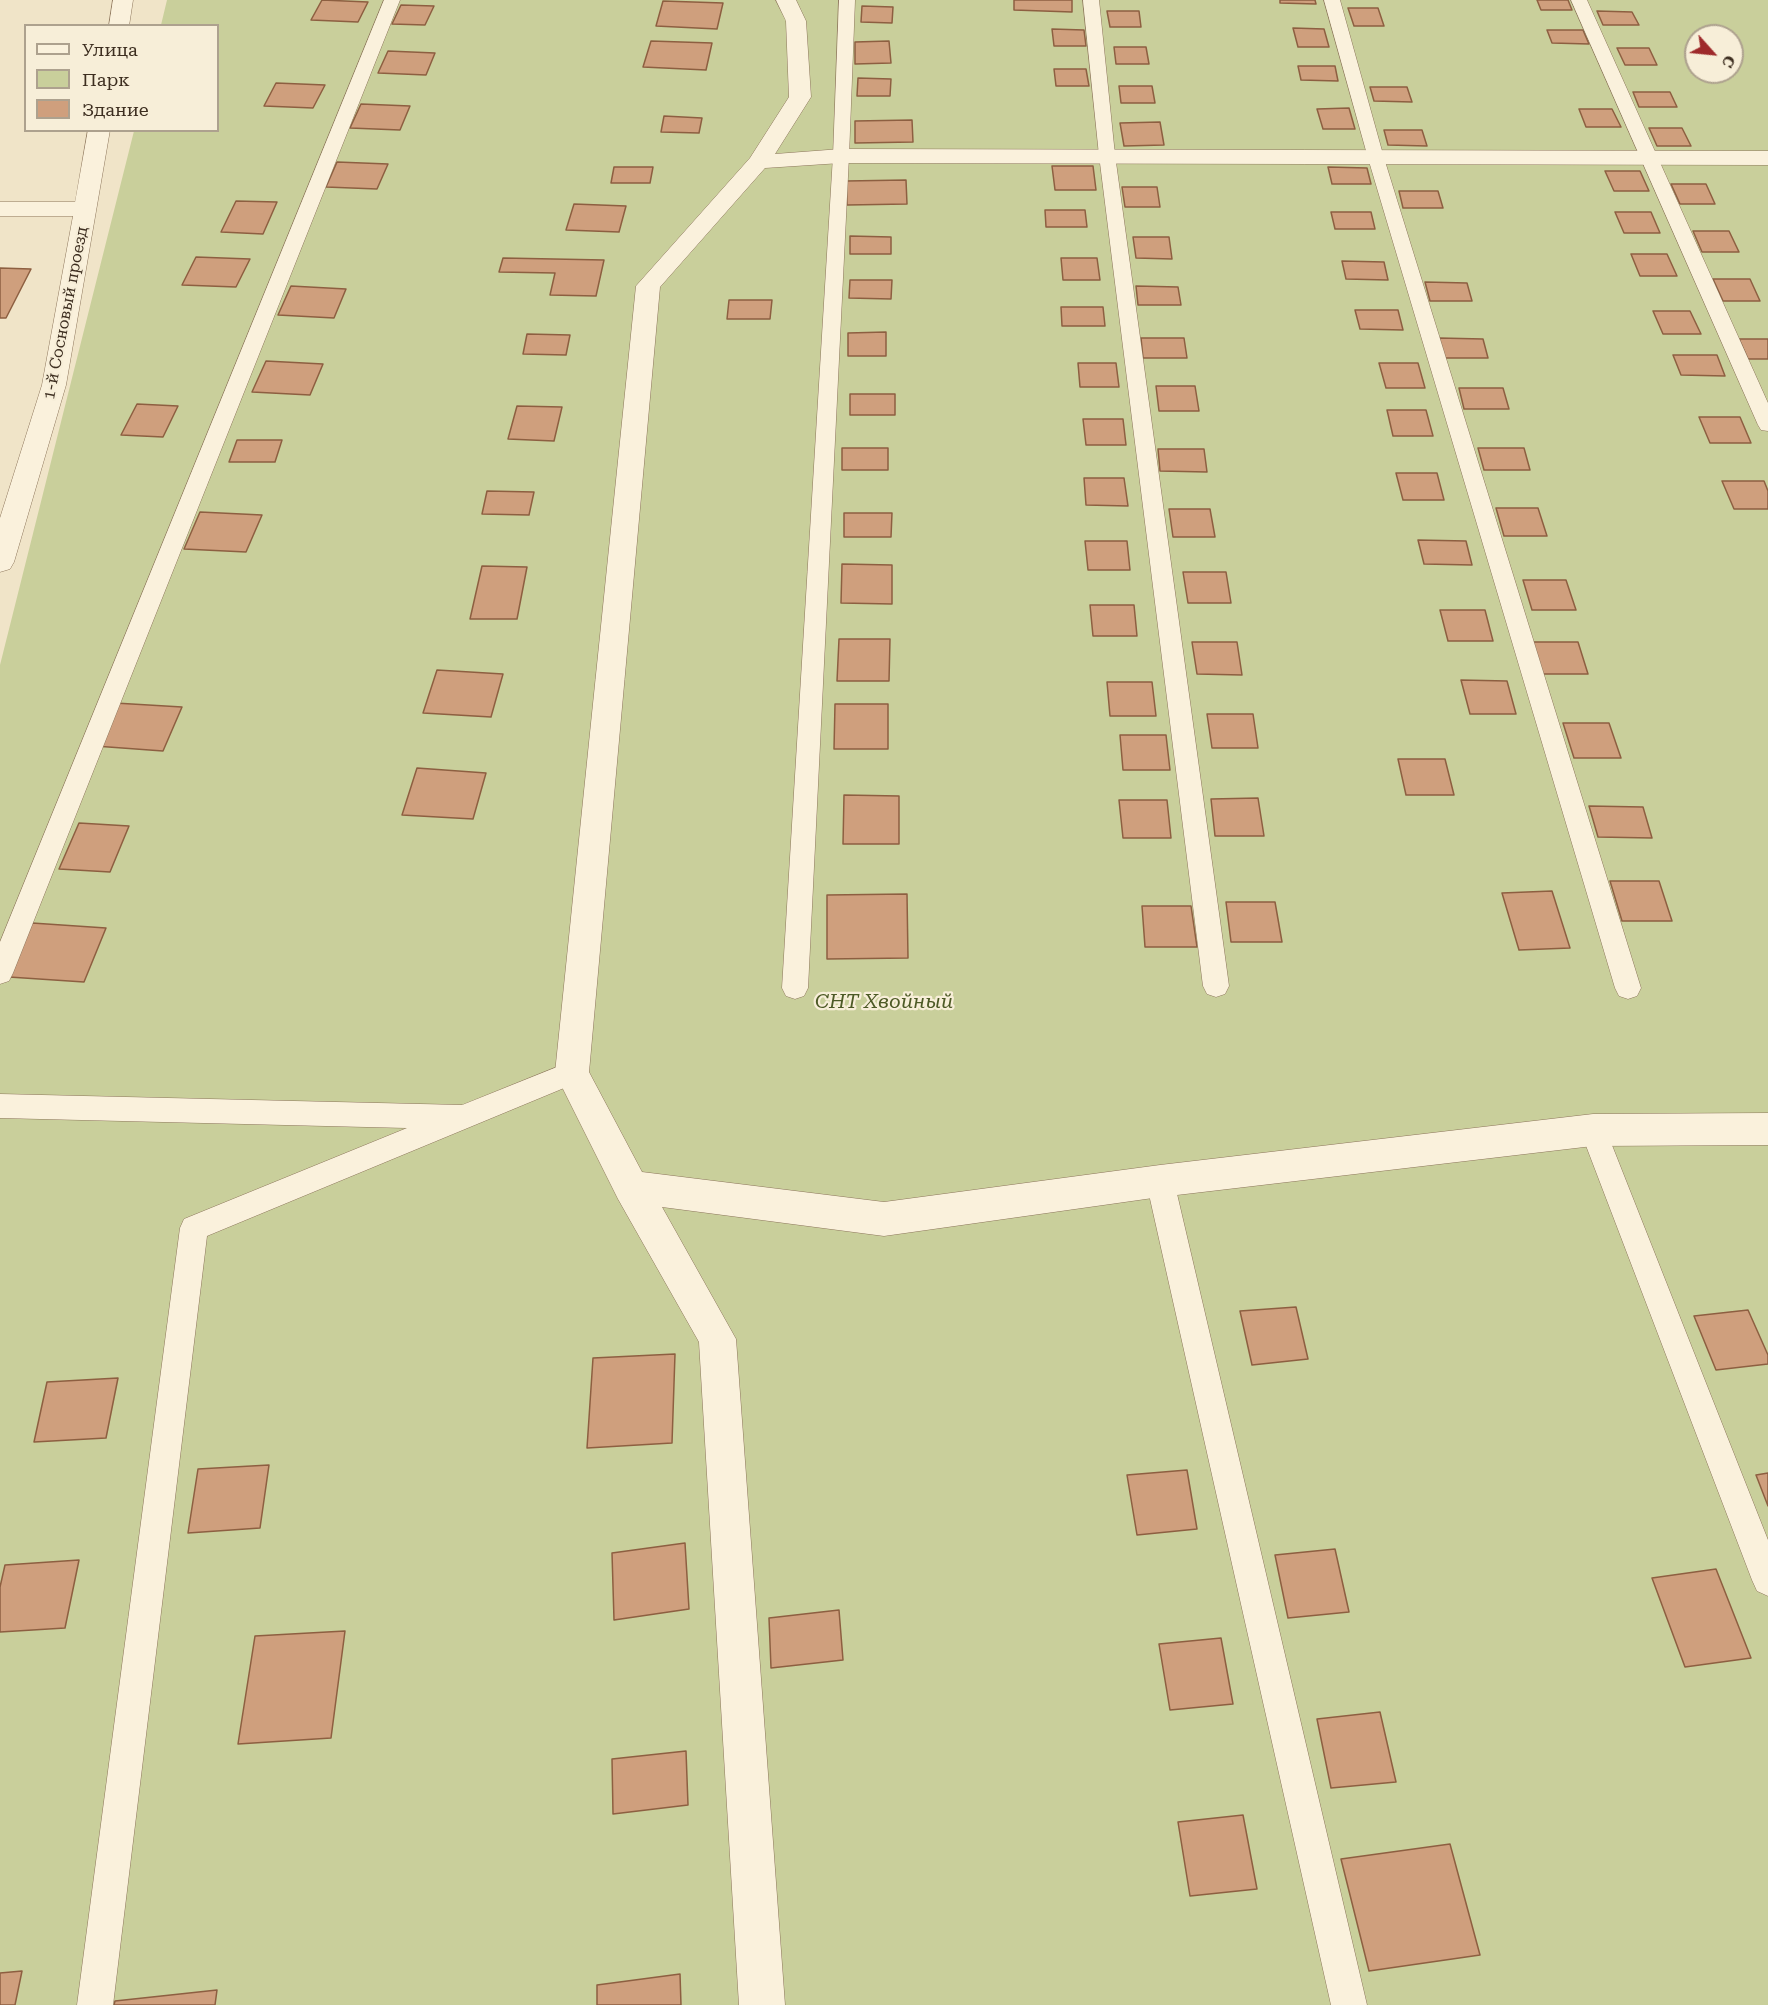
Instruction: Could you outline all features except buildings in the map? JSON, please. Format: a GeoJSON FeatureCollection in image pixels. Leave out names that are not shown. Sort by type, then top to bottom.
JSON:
{"type":"FeatureCollection","features":[{"type":"Feature","properties":{"kind":"street"},"geometry":{"type":"LineString","coordinates":[[118,24],[123,0]]}},
{"type":"Feature","properties":{"kind":"street"},"geometry":{"type":"LineString","coordinates":[[762,2005],[717,1339],[631,1187],[573,1073],[648,286],[759,162],[800,97],[796,21],[786,0]]}},
{"type":"Feature","properties":{"kind":"street","name":"1-й Сосновый проезд"},"geometry":{"type":"LineString","coordinates":[[0,562],[54,386],[99,132]]}},
{"type":"Feature","properties":{"kind":"street"},"geometry":{"type":"LineString","coordinates":[[759,162],[841,156],[1768,158]]}},
{"type":"Feature","properties":{"kind":"street"},"geometry":{"type":"LineString","coordinates":[[0,209],[85,209]]}},
{"type":"Feature","properties":{"kind":"street"},"geometry":{"type":"LineString","coordinates":[[631,1187],[884,1219],[1160,1181],[1593,1130],[1768,1129]]}},
{"type":"Feature","properties":{"kind":"lane"},"geometry":{"type":"LineString","coordinates":[[0,973],[392,0]]}},
{"type":"Feature","properties":{"kind":"lane"},"geometry":{"type":"LineString","coordinates":[[795,988],[841,156],[847,0]]}},
{"type":"Feature","properties":{"kind":"lane"},"geometry":{"type":"LineString","coordinates":[[1092,0],[1107,155],[1215,986]]}},
{"type":"Feature","properties":{"kind":"lane"},"geometry":{"type":"LineString","coordinates":[[1332,0],[1376,158],[1629,988]]}},
{"type":"Feature","properties":{"kind":"lane"},"geometry":{"type":"LineString","coordinates":[[1579,0],[1768,425]]}},
{"type":"Feature","properties":{"kind":"lane"},"geometry":{"type":"LineString","coordinates":[[95,2005],[194,1228],[573,1073]]}},
{"type":"Feature","properties":{"kind":"lane"},"geometry":{"type":"LineString","coordinates":[[0,1106],[463,1117]]}},
{"type":"Feature","properties":{"kind":"lane"},"geometry":{"type":"LineString","coordinates":[[1593,1130],[1768,1580]]}},
{"type":"Feature","properties":{"kind":"lane"},"geometry":{"type":"LineString","coordinates":[[1160,1181],[1349,2005]]}},
{"type":"Feature","properties":{"kind":"green space","name":"СНТ Хвойный"},"geometry":{"type":"Polygon","coordinates":[[[167,0],[1768,0],[1768,2005],[0,2005],[0,665],[134,132],[219,132],[219,24],[161,24],[167,0]]]}}]}
